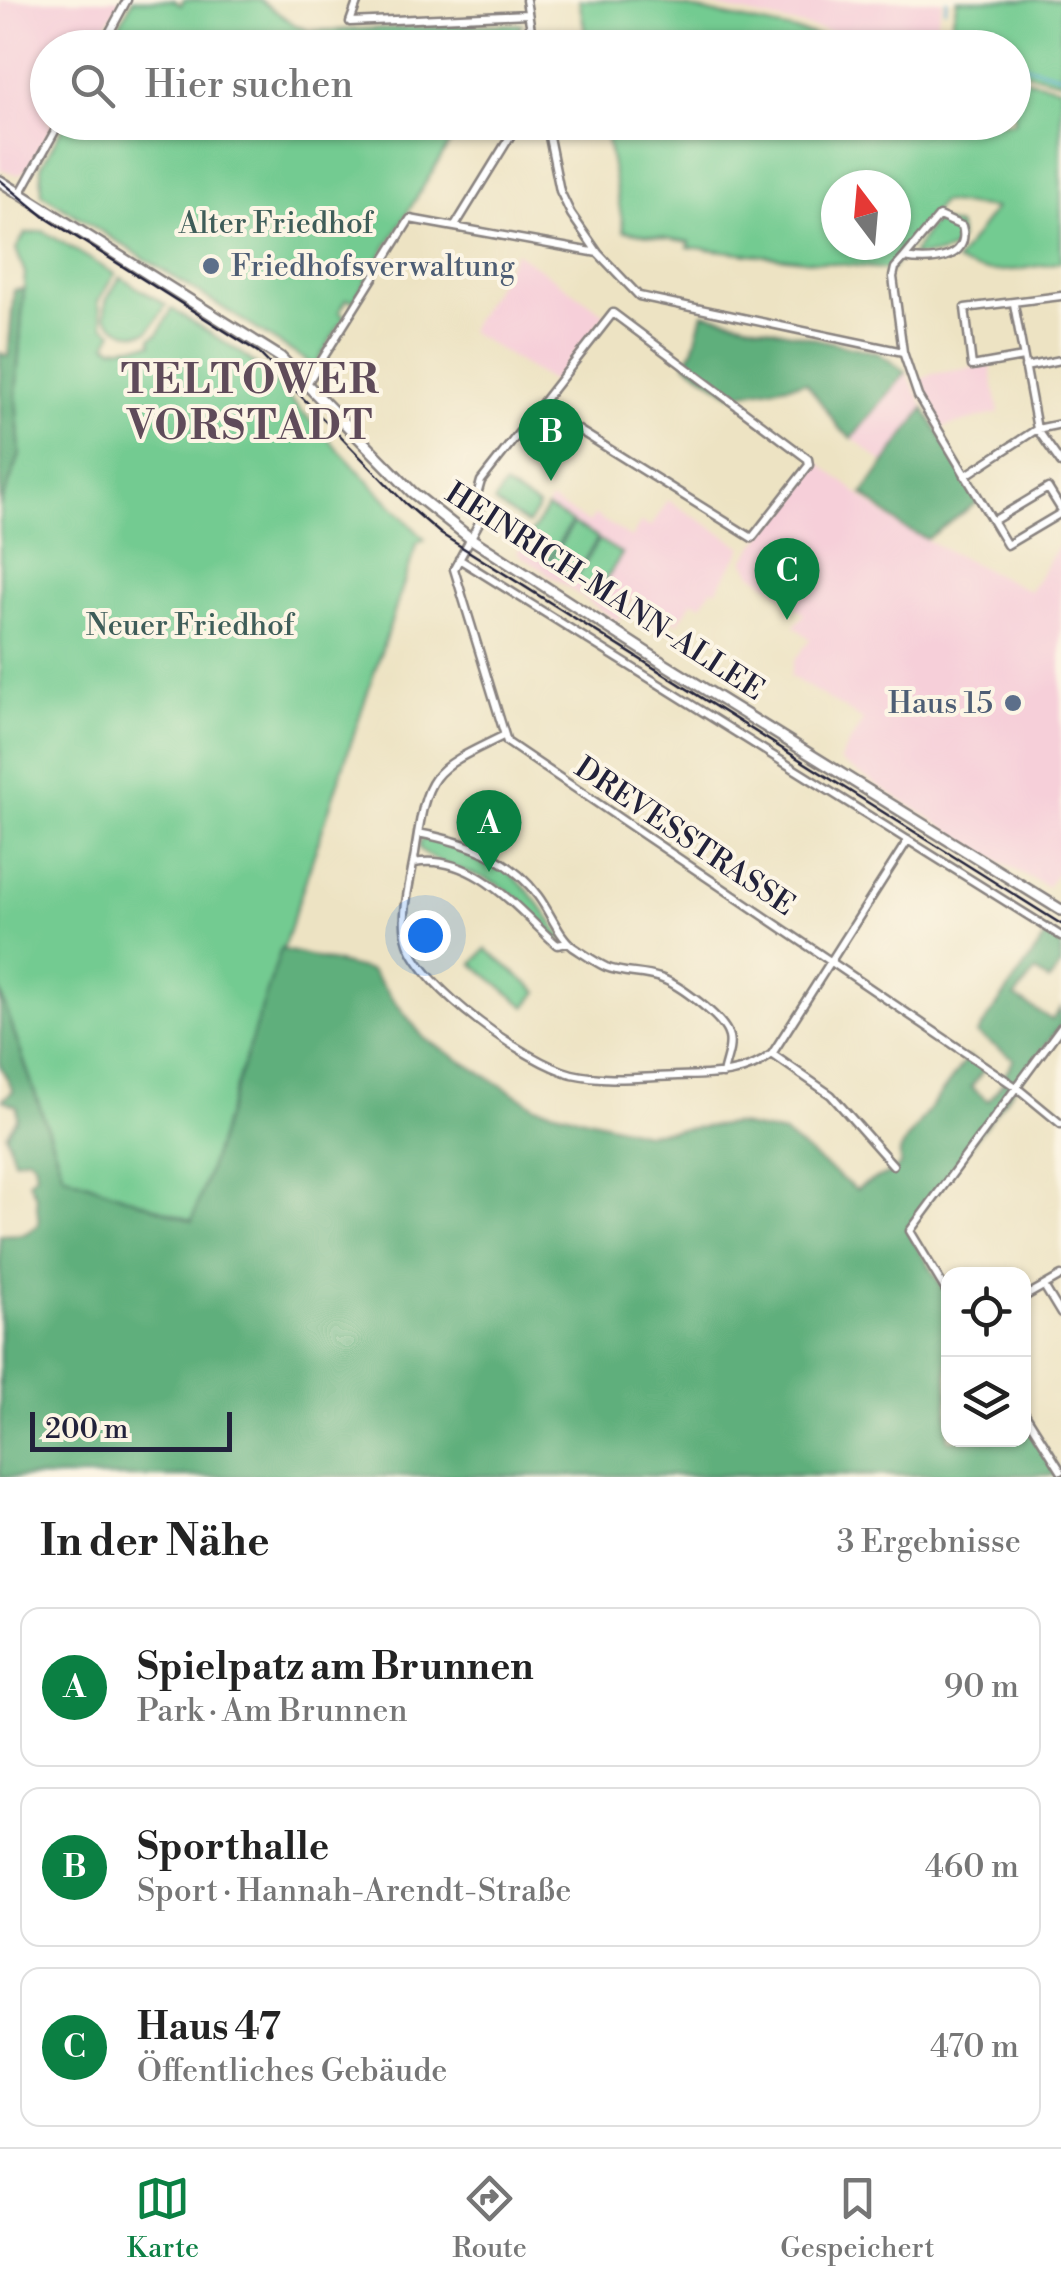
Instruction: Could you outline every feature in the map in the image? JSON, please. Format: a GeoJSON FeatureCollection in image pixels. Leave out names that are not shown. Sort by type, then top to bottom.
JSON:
{"type":"FeatureCollection","features":[{"type":"Feature","properties":{"kind":"main road","name":"HEINRICH-MANN-ALLEE"},"geometry":{"type":"LineString","coordinates":[[0,181],[248,334],[308,382],[412,492],[470,538],[653,657],[1061,910]]}},
{"type":"Feature","properties":{"kind":"street"},"geometry":{"type":"LineString","coordinates":[[111,30],[127,0]]}},
{"type":"Feature","properties":{"kind":"street"},"geometry":{"type":"LineString","coordinates":[[358,0],[350,22],[528,14]]}},
{"type":"Feature","properties":{"kind":"street"},"geometry":{"type":"LineString","coordinates":[[526,0],[531,30]]}},
{"type":"Feature","properties":{"kind":"street"},"geometry":{"type":"LineString","coordinates":[[20,194],[50,140]]}},
{"type":"Feature","properties":{"kind":"street"},"geometry":{"type":"LineString","coordinates":[[455,226],[508,140]]}},
{"type":"Feature","properties":{"kind":"street"},"geometry":{"type":"LineString","coordinates":[[550,140],[560,191],[571,214],[598,253],[639,296],[902,352]]}},
{"type":"Feature","properties":{"kind":"street"},"geometry":{"type":"LineString","coordinates":[[939,216],[962,226],[965,236],[952,254],[930,262],[904,258],[939,216]]}},
{"type":"Feature","properties":{"kind":"street"},"geometry":{"type":"LineString","coordinates":[[308,382],[410,219],[598,253]]}},
{"type":"Feature","properties":{"kind":"street"},"geometry":{"type":"LineString","coordinates":[[902,260],[893,277],[902,352],[918,396],[965,476],[1008,546],[1061,511],[1048,488],[993,521]]}},
{"type":"Feature","properties":{"kind":"street"},"geometry":{"type":"LineString","coordinates":[[1023,357],[972,366],[965,308],[1061,296]]}},
{"type":"Feature","properties":{"kind":"street"},"geometry":{"type":"LineString","coordinates":[[1014,304],[1037,429],[1061,463]]}},
{"type":"Feature","properties":{"kind":"street"},"geometry":{"type":"LineString","coordinates":[[540,406],[748,537],[756,536],[809,466],[808,459],[613,312],[480,481],[480,521],[454,576],[504,736],[452,761],[436,774],[428,791],[418,832],[406,930],[412,953],[434,980],[466,1011],[527,1055],[566,1073],[602,1079],[724,1074],[746,1069],[772,1054],[908,840]]}},
{"type":"Feature","properties":{"kind":"street"},"geometry":{"type":"LineString","coordinates":[[1025,367],[1061,360]]}},
{"type":"Feature","properties":{"kind":"street"},"geometry":{"type":"LineString","coordinates":[[965,476],[1037,429],[1061,424]]}},
{"type":"Feature","properties":{"kind":"street","name":"HEINRICH-MANN-ALLEE"},"geometry":{"type":"LineString","coordinates":[[460,559],[1061,936]]}},
{"type":"Feature","properties":{"kind":"street","name":"DREVESSTRASSE"},"geometry":{"type":"LineString","coordinates":[[504,736],[507,742],[1016,1087],[1061,1124]]}},
{"type":"Feature","properties":{"kind":"street"},"geometry":{"type":"LineString","coordinates":[[418,832],[463,844],[502,861],[537,894],[568,943],[602,966],[667,981],[720,1020],[730,1042],[724,1074]]}},
{"type":"Feature","properties":{"kind":"street"},"geometry":{"type":"LineString","coordinates":[[414,863],[448,866],[482,878],[504,892],[557,945],[568,943]]}},
{"type":"Feature","properties":{"kind":"street"},"geometry":{"type":"LineString","coordinates":[[941,1282],[910,1231],[1061,1027]]}},
{"type":"Feature","properties":{"kind":"street"},"geometry":{"type":"LineString","coordinates":[[772,1054],[830,1095],[893,1165]]}},
{"type":"Feature","properties":{"kind":"street"},"geometry":{"type":"LineString","coordinates":[[1031,1293],[1061,1276]]}},
{"type":"Feature","properties":{"kind":"street"},"geometry":{"type":"LineString","coordinates":[[1044,1286],[1061,1314]]}},
{"type":"Feature","properties":{"kind":"street"},"geometry":{"type":"LineString","coordinates":[[1031,1423],[1061,1471]]}},
{"type":"Feature","properties":{"kind":"shaded area"},"geometry":{"type":"Polygon","coordinates":[[[0,0],[122,0],[103,30],[30,30],[30,140],[44,140],[29,167],[19,175],[0,169],[0,0]]]}},
{"type":"Feature","properties":{"kind":"shaded area"},"geometry":{"type":"Polygon","coordinates":[[[684,0],[943,0],[935,30],[822,30],[684,0]]]}},
{"type":"Feature","properties":{"kind":"shaded area"},"geometry":{"type":"Polygon","coordinates":[[[516,252],[605,314],[552,382],[468,331],[516,252]]]}},
{"type":"Feature","properties":{"kind":"shaded area"},"geometry":{"type":"Polygon","coordinates":[[[990,365],[999,413],[941,428],[915,382],[932,374],[990,365]]]}},
{"type":"Feature","properties":{"kind":"shaded area"},"geometry":{"type":"Polygon","coordinates":[[[906,372],[924,408],[885,464],[852,438],[906,372]]]}},
{"type":"Feature","properties":{"kind":"shaded area"},"geometry":{"type":"Polygon","coordinates":[[[818,462],[901,528],[1030,591],[1061,546],[1061,867],[1047,887],[839,761],[863,720],[790,676],[794,661],[810,639],[794,626],[804,614],[752,574],[744,560],[818,462]]]}},
{"type":"Feature","properties":{"kind":"shaded area"},"geometry":{"type":"Polygon","coordinates":[[[551,500],[589,523],[595,515],[631,538],[641,522],[651,527],[668,500],[743,547],[716,591],[712,588],[701,605],[693,600],[678,623],[634,595],[617,621],[517,553],[551,500]]]}},
{"type":"Feature","properties":{"kind":"green space"},"geometry":{"type":"Polygon","coordinates":[[[133,0],[173,0],[181,5],[184,0],[260,0],[307,30],[116,30],[133,0]]]}},
{"type":"Feature","properties":{"kind":"green space"},"geometry":{"type":"Polygon","coordinates":[[[579,0],[651,0],[791,30],[585,30],[579,0]]]}},
{"type":"Feature","properties":{"kind":"green space"},"geometry":{"type":"Polygon","coordinates":[[[957,0],[1061,0],[1061,81],[1031,74],[1031,30],[951,30],[957,0]]]}},
{"type":"Feature","properties":{"kind":"green space"},"geometry":{"type":"Polygon","coordinates":[[[522,24],[518,30],[340,30],[522,24]]]}},
{"type":"Feature","properties":{"kind":"green space"},"geometry":{"type":"Polygon","coordinates":[[[1031,81],[1061,87],[1061,262],[994,271],[956,262],[995,208],[941,202],[911,243],[911,170],[821,170],[821,260],[898,260],[891,270],[688,247],[690,242],[624,231],[607,140],[1031,140],[1031,81]]]}},
{"type":"Feature","properties":{"kind":"green space","name":"Alter Friedhof"},"geometry":{"type":"Polygon","coordinates":[[[56,140],[452,140],[353,302],[347,299],[339,312],[345,316],[315,366],[42,194],[41,167],[56,140]]]}},
{"type":"Feature","properties":{"kind":"green space"},"geometry":{"type":"Polygon","coordinates":[[[939,221],[958,226],[958,243],[946,252],[912,255],[931,225],[939,221]]]}},
{"type":"Feature","properties":{"kind":"green space","name":"Neuer Friedhof"},"geometry":{"type":"Polygon","coordinates":[[[43,231],[115,274],[98,301],[104,326],[113,332],[107,344],[113,348],[152,344],[151,338],[158,334],[172,309],[263,371],[425,540],[417,543],[193,1221],[63,1174],[0,992],[0,507],[20,455],[16,395],[25,273],[16,249],[25,234],[43,231]]]}},
{"type":"Feature","properties":{"kind":"green space"},"geometry":{"type":"Polygon","coordinates":[[[120,277],[166,305],[149,331],[124,331],[105,316],[106,301],[120,277]]]}},
{"type":"Feature","properties":{"kind":"green space"},"geometry":{"type":"Polygon","coordinates":[[[24,289],[16,395],[20,455],[0,507],[0,353],[8,356],[14,290],[24,289]]]}},
{"type":"Feature","properties":{"kind":"green space"},"geometry":{"type":"Polygon","coordinates":[[[703,313],[878,353],[906,372],[852,438],[840,429],[806,382],[732,395],[685,363],[693,350],[703,313]]]}},
{"type":"Feature","properties":{"kind":"green space"},"geometry":{"type":"Polygon","coordinates":[[[924,408],[979,501],[927,539],[902,527],[863,494],[924,408]]]}},
{"type":"Feature","properties":{"kind":"green space"},"geometry":{"type":"Polygon","coordinates":[[[504,486],[539,507],[528,524],[494,503],[504,486]]]}},
{"type":"Feature","properties":{"kind":"green space"},"geometry":{"type":"Polygon","coordinates":[[[547,508],[572,522],[547,561],[523,546],[547,508]]]}},
{"type":"Feature","properties":{"kind":"green space"},"geometry":{"type":"Polygon","coordinates":[[[573,524],[598,538],[574,577],[549,562],[573,524]]]}},
{"type":"Feature","properties":{"kind":"green space"},"geometry":{"type":"Polygon","coordinates":[[[599,540],[622,554],[597,593],[575,579],[599,540]]]}},
{"type":"Feature","properties":{"kind":"green space"},"geometry":{"type":"Polygon","coordinates":[[[426,837],[472,851],[506,871],[534,898],[562,937],[558,941],[499,885],[425,854],[419,848],[426,837]]]}},
{"type":"Feature","properties":{"kind":"green space"},"geometry":{"type":"Polygon","coordinates":[[[1049,932],[1061,940],[1061,965],[1049,981],[1035,972],[1015,997],[1052,1020],[1061,1008],[1061,1025],[1016,1086],[1003,1077],[1014,1059],[977,1034],[1049,932]]]}},
{"type":"Feature","properties":{"kind":"green space"},"geometry":{"type":"Polygon","coordinates":[[[281,949],[371,971],[424,1038],[535,1106],[645,1133],[733,1124],[784,1134],[856,1190],[900,1166],[900,1152],[906,1141],[968,1057],[985,1068],[971,1087],[988,1101],[1004,1081],[1014,1088],[907,1229],[941,1285],[941,1447],[1031,1447],[1031,1426],[1061,1475],[0,1477],[0,1235],[24,1234],[39,1225],[36,1196],[29,1181],[36,1174],[34,1162],[28,1157],[14,1160],[6,1134],[17,1118],[17,1106],[2,1100],[13,1091],[0,1065],[0,992],[63,1174],[192,1221],[281,949]]]}},
{"type":"Feature","properties":{"kind":"green space"},"geometry":{"type":"Polygon","coordinates":[[[486,949],[538,992],[526,1007],[473,964],[486,949]]]}},
{"type":"Feature","properties":{"kind":"waterway"},"geometry":{"type":"LineString","coordinates":[[945,9],[947,0]]}},
{"type":"Feature","properties":{"kind":"waterway"},"geometry":{"type":"LineString","coordinates":[[1031,67],[1061,75]]}},
{"type":"Feature","properties":{"kind":"tram line"},"geometry":{"type":"LineString","coordinates":[[0,180],[46,218],[258,352],[405,503],[441,534],[1061,924]]}},
{"type":"Feature","properties":{"kind":"place","name":"Friedhofsverwaltung"},"geometry":{"type":"Point","coordinates":[211,266]}},
{"type":"Feature","properties":{"kind":"place","name":"Sporthalle"},"geometry":{"type":"Point","coordinates":[551,481]}},
{"type":"Feature","properties":{"kind":"place","name":"Haus 47"},"geometry":{"type":"Point","coordinates":[787,620]}},
{"type":"Feature","properties":{"kind":"place","name":"Haus 15"},"geometry":{"type":"Point","coordinates":[1013,703]}},
{"type":"Feature","properties":{"kind":"place","name":"Spielpatz am Brunnen"},"geometry":{"type":"Point","coordinates":[489,872]}},
{"type":"Feature","properties":{"kind":"district","name":"TELTOWER VORSTADT"},"geometry":{"type":"Point","coordinates":[251,402]}}]}
